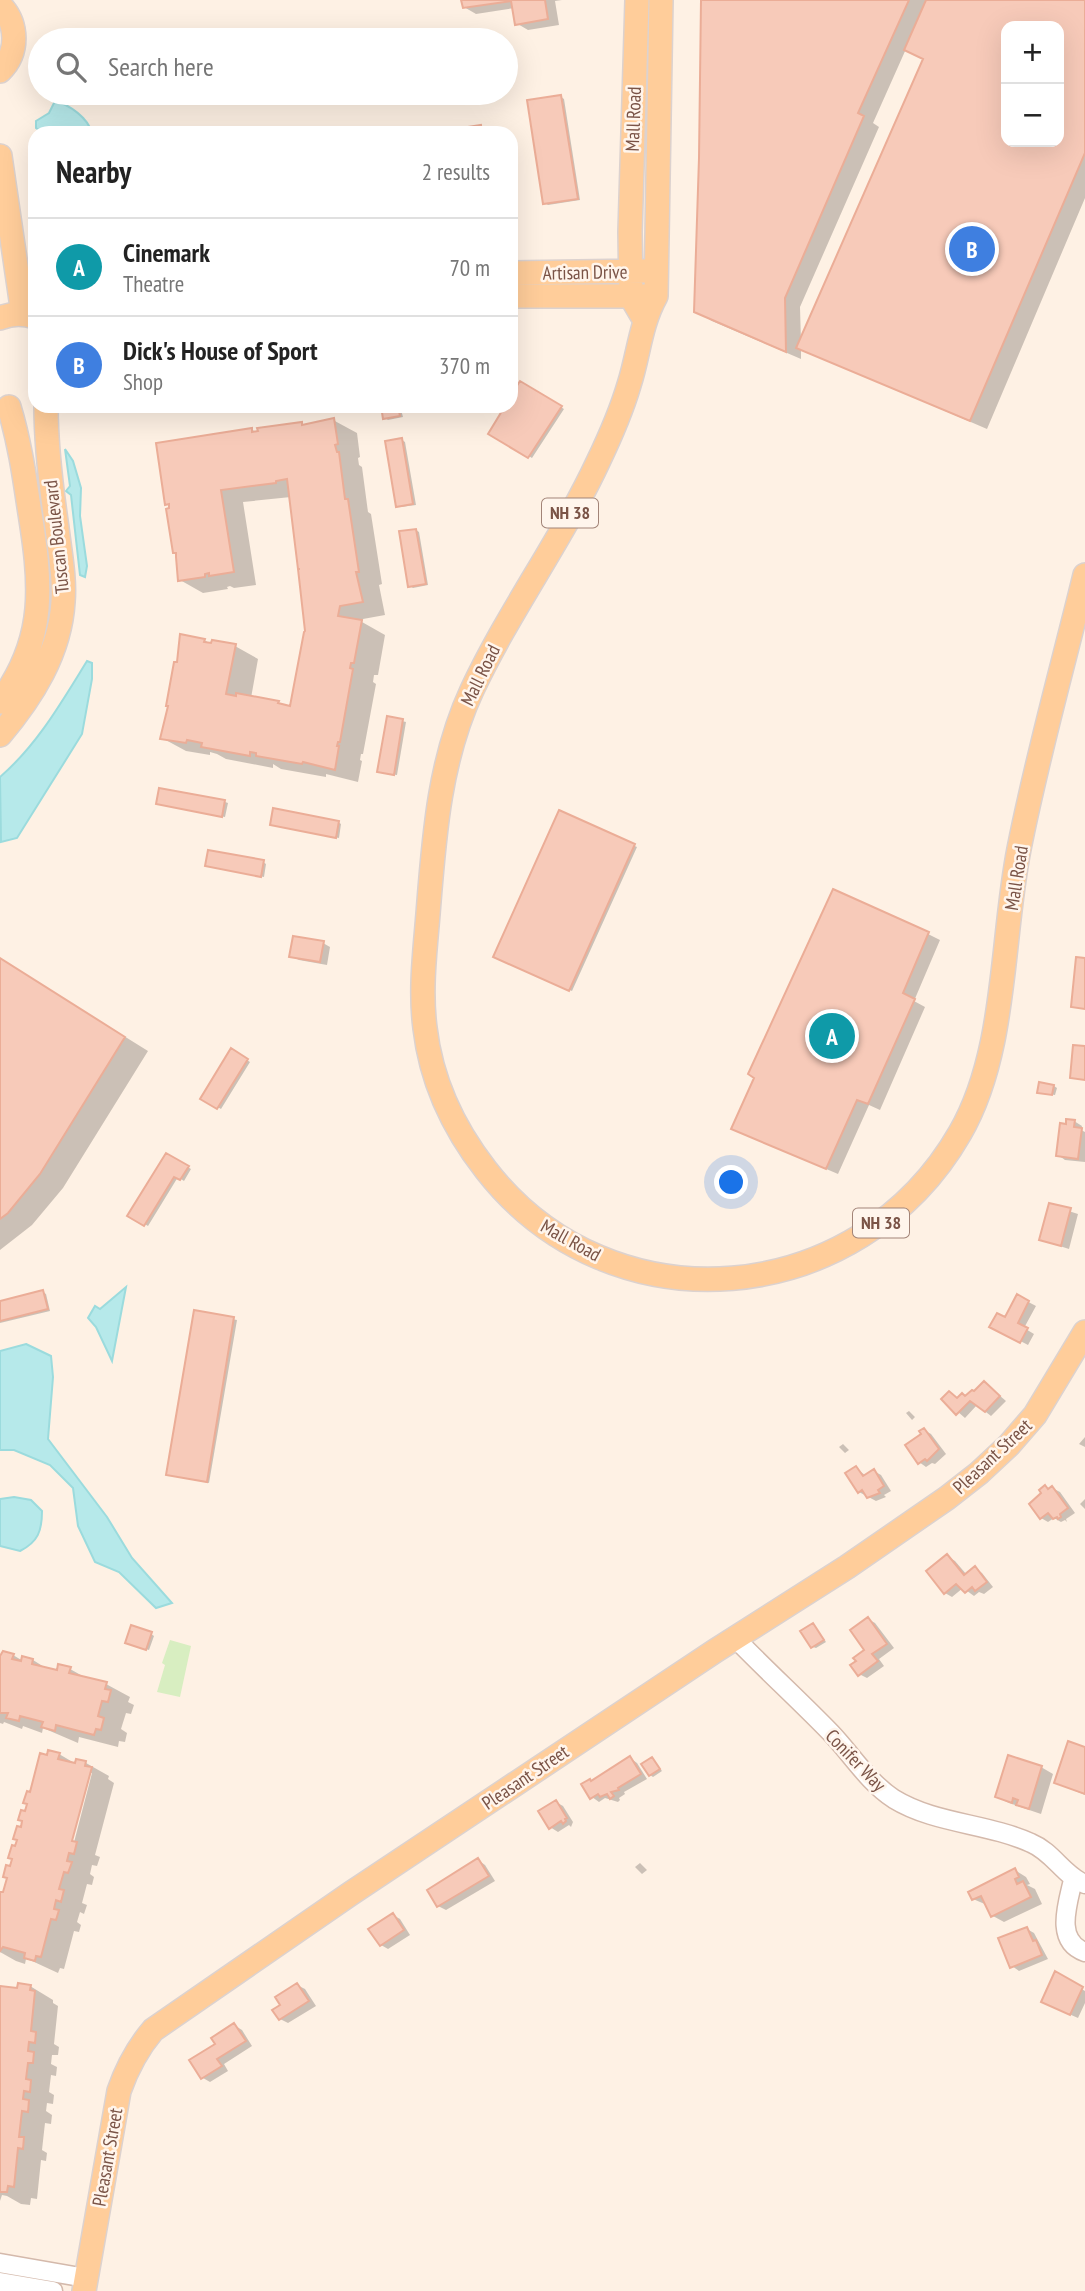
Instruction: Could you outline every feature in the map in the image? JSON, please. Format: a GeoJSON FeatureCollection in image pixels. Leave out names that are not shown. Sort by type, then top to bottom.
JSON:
{"type":"FeatureCollection","features":[{"type":"Feature","properties":{"kind":"main road","name":"Mall Road"},"geometry":{"type":"LineString","coordinates":[[636,0],[630,271],[631,296],[643,319]]}},
{"type":"Feature","properties":{"kind":"main road","name":"Mall Road"},"geometry":{"type":"LineString","coordinates":[[661,0],[656,296],[643,319],[629,388],[607,442],[571,512],[484,665],[455,731],[443,775],[432,858],[423,1007],[430,1057],[442,1096],[463,1139],[493,1179],[528,1214],[564,1239],[621,1265],[667,1277],[717,1280],[768,1274],[817,1259],[866,1233],[905,1203],[939,1166],[964,1127],[985,1077],[997,1012],[1019,850],[1085,575]]}},
{"type":"Feature","properties":{"kind":"main road"},"geometry":{"type":"LineString","coordinates":[[0,5],[12,23],[15,39],[12,54],[0,71]]}},
{"type":"Feature","properties":{"kind":"main road"},"geometry":{"type":"LineString","coordinates":[[0,156],[28,310]]}},
{"type":"Feature","properties":{"kind":"main road","name":"Artisan Drive"},"geometry":{"type":"LineString","coordinates":[[518,273],[658,271]]}},
{"type":"Feature","properties":{"kind":"main road","name":"Artisan Drive"},"geometry":{"type":"LineString","coordinates":[[518,296],[656,296]]}},
{"type":"Feature","properties":{"kind":"main road"},"geometry":{"type":"LineString","coordinates":[[0,318],[8,314],[28,315]]}},
{"type":"Feature","properties":{"kind":"main road"},"geometry":{"type":"LineString","coordinates":[[5,405],[28,407]]}},
{"type":"Feature","properties":{"kind":"main road","name":"Tuscan Boulevard"},"geometry":{"type":"LineString","coordinates":[[0,702],[22,667],[31,645],[39,593],[38,564],[18,439],[5,405]]}},
{"type":"Feature","properties":{"kind":"main road","name":"Tuscan Boulevard"},"geometry":{"type":"LineString","coordinates":[[0,735],[40,679],[55,642],[62,612],[64,585],[46,444],[46,413]]}},
{"type":"Feature","properties":{"kind":"main road","name":"Pleasant Street"},"geometry":{"type":"LineString","coordinates":[[85,2284],[119,2091],[126,2070],[153,2030],[172,2014],[350,1894],[846,1567],[979,1474],[1035,1415],[1085,1332]]}},
{"type":"Feature","properties":{"kind":"street","name":"Conifer Way"},"geometry":{"type":"LineString","coordinates":[[736,1639],[832,1734],[877,1786],[894,1799],[926,1813],[1033,1843],[1051,1856],[1079,1882],[1065,1912],[1065,1928],[1069,1941],[1085,1952]]}},
{"type":"Feature","properties":{"kind":"street"},"geometry":{"type":"LineString","coordinates":[[0,2263],[85,2284]]}},
{"type":"Feature","properties":{"kind":"street"},"geometry":{"type":"LineString","coordinates":[[0,2283],[53,2291]]}},
{"type":"Feature","properties":{"kind":"green space"},"geometry":{"type":"Polygon","coordinates":[[[170,1640],[191,1646],[180,1697],[157,1692],[165,1665],[162,1663],[170,1640]]]}},
{"type":"Feature","properties":{"kind":"water"},"geometry":{"type":"Polygon","coordinates":[[[53,105],[65,105],[78,113],[89,126],[36,126],[36,121],[49,113],[53,105]]]}},
{"type":"Feature","properties":{"kind":"water"},"geometry":{"type":"Polygon","coordinates":[[[65,449],[73,461],[81,488],[80,516],[87,566],[85,577],[80,575],[71,495],[66,491],[70,486],[65,449]]]}},
{"type":"Feature","properties":{"kind":"water"},"geometry":{"type":"Polygon","coordinates":[[[87,661],[92,663],[92,679],[82,734],[17,838],[1,842],[0,777],[37,737],[87,661]]]}},
{"type":"Feature","properties":{"kind":"water"},"geometry":{"type":"Polygon","coordinates":[[[126,1287],[112,1361],[96,1327],[88,1318],[95,1306],[100,1309],[126,1287]]]}},
{"type":"Feature","properties":{"kind":"water"},"geometry":{"type":"Polygon","coordinates":[[[26,1344],[51,1356],[53,1377],[48,1439],[107,1517],[132,1558],[172,1603],[156,1608],[119,1572],[95,1562],[78,1526],[73,1488],[50,1465],[14,1450],[0,1450],[0,1351],[26,1344]]]}},
{"type":"Feature","properties":{"kind":"water"},"geometry":{"type":"Polygon","coordinates":[[[14,1497],[31,1500],[42,1511],[38,1535],[20,1551],[0,1546],[0,1499],[14,1497]]]}},
{"type":"Feature","properties":{"kind":"building"},"geometry":{"type":"Polygon","coordinates":[[[461,0],[545,0],[548,19],[515,25],[511,1],[463,8],[461,0]]]}},
{"type":"Feature","properties":{"kind":"building"},"geometry":{"type":"Polygon","coordinates":[[[701,0],[909,0],[858,113],[864,116],[785,298],[786,352],[694,312],[701,0]]]}},
{"type":"Feature","properties":{"kind":"building"},"geometry":{"type":"Polygon","coordinates":[[[926,0],[1085,0],[1085,153],[970,421],[796,348],[923,59],[904,50],[926,0]]]}},
{"type":"Feature","properties":{"kind":"building"},"geometry":{"type":"Polygon","coordinates":[[[561,95],[578,199],[543,204],[527,100],[561,95]]]}},
{"type":"Feature","properties":{"kind":"building"},"geometry":{"type":"Polygon","coordinates":[[[520,381],[562,406],[528,458],[488,434],[501,413],[518,413],[520,381]]]}},
{"type":"Feature","properties":{"kind":"building"},"geometry":{"type":"Polygon","coordinates":[[[382,413],[399,413],[400,416],[383,419],[382,413]]]}},
{"type":"Feature","properties":{"kind":"building"},"geometry":{"type":"Polygon","coordinates":[[[334,418],[338,444],[335,445],[339,452],[345,499],[348,499],[359,572],[356,572],[363,602],[340,606],[338,616],[362,620],[354,663],[351,663],[350,668],[353,669],[340,742],[337,746],[335,770],[303,762],[302,764],[256,756],[256,753],[250,752],[250,756],[201,747],[202,743],[187,740],[186,743],[160,739],[174,662],[177,662],[180,634],[205,639],[204,642],[211,643],[212,640],[236,644],[226,694],[236,696],[236,693],[279,701],[278,703],[290,706],[305,631],[287,479],[276,483],[221,490],[234,572],[209,576],[209,573],[205,574],[205,577],[178,581],[176,553],[173,553],[166,509],[169,504],[165,505],[156,443],[252,428],[252,432],[258,431],[257,428],[302,422],[302,425],[334,418]]]}},
{"type":"Feature","properties":{"kind":"building"},"geometry":{"type":"Polygon","coordinates":[[[402,438],[413,504],[396,507],[385,441],[402,438]]]}},
{"type":"Feature","properties":{"kind":"building"},"geometry":{"type":"Polygon","coordinates":[[[416,529],[426,584],[408,587],[399,531],[416,529]]]}},
{"type":"Feature","properties":{"kind":"building"},"geometry":{"type":"Polygon","coordinates":[[[387,716],[403,719],[394,775],[377,772],[387,716]]]}},
{"type":"Feature","properties":{"kind":"building"},"geometry":{"type":"Polygon","coordinates":[[[159,788],[225,800],[222,817],[156,804],[159,788]]]}},
{"type":"Feature","properties":{"kind":"building"},"geometry":{"type":"Polygon","coordinates":[[[273,808],[339,821],[336,838],[270,825],[273,808]]]}},
{"type":"Feature","properties":{"kind":"building"},"geometry":{"type":"Polygon","coordinates":[[[559,810],[635,844],[569,991],[493,957],[559,810]]]}},
{"type":"Feature","properties":{"kind":"building"},"geometry":{"type":"Polygon","coordinates":[[[208,850],[264,860],[261,877],[205,866],[208,850]]]}},
{"type":"Feature","properties":{"kind":"building"},"geometry":{"type":"Polygon","coordinates":[[[833,889],[929,932],[903,993],[915,999],[868,1104],[857,1100],[826,1169],[731,1129],[754,1078],[748,1074],[833,889]]]}},
{"type":"Feature","properties":{"kind":"building"},"geometry":{"type":"Polygon","coordinates":[[[293,936],[324,941],[320,962],[289,957],[293,936]]]}},
{"type":"Feature","properties":{"kind":"building"},"geometry":{"type":"Polygon","coordinates":[[[1076,957],[1085,958],[1085,1009],[1071,1007],[1076,957]]]}},
{"type":"Feature","properties":{"kind":"building"},"geometry":{"type":"Polygon","coordinates":[[[0,958],[125,1037],[40,1174],[0,1219],[0,958]]]}},
{"type":"Feature","properties":{"kind":"building"},"geometry":{"type":"Polygon","coordinates":[[[1073,1045],[1085,1046],[1085,1080],[1070,1078],[1073,1045]]]}},
{"type":"Feature","properties":{"kind":"building"},"geometry":{"type":"Polygon","coordinates":[[[231,1048],[248,1059],[217,1109],[200,1099],[231,1048]]]}},
{"type":"Feature","properties":{"kind":"building"},"geometry":{"type":"Polygon","coordinates":[[[1039,1082],[1054,1085],[1052,1095],[1037,1093],[1039,1082]]]}},
{"type":"Feature","properties":{"kind":"building"},"geometry":{"type":"Polygon","coordinates":[[[1066,1119],[1075,1120],[1074,1127],[1082,1128],[1078,1159],[1056,1156],[1060,1123],[1066,1124],[1066,1119]]]}},
{"type":"Feature","properties":{"kind":"building"},"geometry":{"type":"Polygon","coordinates":[[[166,1153],[189,1166],[180,1180],[174,1177],[144,1226],[127,1216],[166,1153]]]}},
{"type":"Feature","properties":{"kind":"building"},"geometry":{"type":"Polygon","coordinates":[[[1049,1203],[1071,1208],[1061,1246],[1039,1240],[1049,1203]]]}},
{"type":"Feature","properties":{"kind":"building"},"geometry":{"type":"Polygon","coordinates":[[[43,1290],[48,1309],[0,1321],[0,1301],[43,1290]]]}},
{"type":"Feature","properties":{"kind":"building"},"geometry":{"type":"Polygon","coordinates":[[[1017,1294],[1029,1301],[1018,1323],[1028,1328],[1020,1343],[989,1327],[997,1313],[1005,1317],[1017,1294]]]}},
{"type":"Feature","properties":{"kind":"building"},"geometry":{"type":"Polygon","coordinates":[[[194,1310],[234,1317],[207,1482],[166,1475],[194,1310]]]}},
{"type":"Feature","properties":{"kind":"building"},"geometry":{"type":"Polygon","coordinates":[[[984,1381],[1000,1396],[985,1412],[970,1401],[956,1415],[941,1399],[949,1391],[957,1398],[962,1393],[965,1396],[984,1381]]]}},
{"type":"Feature","properties":{"kind":"building"},"geometry":{"type":"Polygon","coordinates":[[[924,1428],[939,1449],[927,1461],[925,1459],[918,1464],[905,1445],[921,1434],[919,1431],[924,1428]]]}},
{"type":"Feature","properties":{"kind":"building"},"geometry":{"type":"Polygon","coordinates":[[[856,1466],[863,1476],[874,1469],[884,1486],[878,1490],[880,1493],[867,1498],[862,1490],[858,1493],[845,1473],[856,1466]]]}},
{"type":"Feature","properties":{"kind":"building"},"geometry":{"type":"Polygon","coordinates":[[[1045,1485],[1048,1489],[1052,1486],[1068,1508],[1058,1519],[1053,1519],[1048,1513],[1040,1519],[1029,1504],[1045,1485]]]}},
{"type":"Feature","properties":{"kind":"building"},"geometry":{"type":"Polygon","coordinates":[[[947,1554],[964,1575],[975,1566],[987,1582],[975,1591],[972,1587],[965,1593],[956,1584],[944,1594],[926,1571],[947,1554]]]}},
{"type":"Feature","properties":{"kind":"building"},"geometry":{"type":"Polygon","coordinates":[[[868,1617],[887,1644],[872,1654],[878,1661],[858,1676],[850,1665],[856,1661],[853,1658],[864,1650],[850,1630],[868,1617]]]}},
{"type":"Feature","properties":{"kind":"building"},"geometry":{"type":"Polygon","coordinates":[[[813,1623],[824,1640],[811,1648],[800,1631],[813,1623]]]}},
{"type":"Feature","properties":{"kind":"building"},"geometry":{"type":"Polygon","coordinates":[[[131,1625],[152,1632],[146,1650],[125,1643],[131,1625]]]}},
{"type":"Feature","properties":{"kind":"building"},"geometry":{"type":"Polygon","coordinates":[[[3,1651],[14,1654],[12,1659],[21,1661],[22,1656],[33,1659],[32,1664],[57,1670],[58,1664],[71,1667],[69,1673],[107,1682],[105,1689],[111,1690],[108,1702],[102,1701],[98,1716],[104,1718],[101,1730],[96,1729],[94,1735],[56,1725],[55,1731],[41,1727],[43,1722],[20,1716],[19,1721],[6,1718],[8,1713],[0,1713],[0,1656],[3,1651]]]}},
{"type":"Feature","properties":{"kind":"building"},"geometry":{"type":"Polygon","coordinates":[[[1068,1741],[1085,1747],[1085,1794],[1054,1783],[1068,1741]]]}},
{"type":"Feature","properties":{"kind":"building"},"geometry":{"type":"Polygon","coordinates":[[[48,1750],[60,1753],[58,1759],[75,1763],[76,1759],[86,1761],[85,1766],[92,1767],[72,1841],[77,1842],[74,1854],[69,1853],[67,1861],[72,1862],[68,1873],[64,1872],[59,1889],[64,1890],[61,1902],[56,1900],[54,1909],[59,1910],[56,1920],[51,1919],[41,1957],[36,1956],[35,1961],[24,1958],[25,1953],[3,1947],[0,1951],[0,1892],[3,1892],[7,1878],[3,1877],[6,1865],[10,1866],[12,1859],[8,1858],[12,1845],[15,1846],[17,1840],[13,1839],[17,1826],[21,1827],[22,1821],[18,1820],[21,1810],[25,1811],[27,1804],[23,1803],[27,1791],[30,1792],[40,1753],[47,1755],[48,1750]]]}},
{"type":"Feature","properties":{"kind":"building"},"geometry":{"type":"Polygon","coordinates":[[[1008,1755],[1042,1766],[1029,1809],[1016,1805],[1018,1800],[1013,1798],[1012,1803],[995,1797],[1008,1755]]]}},
{"type":"Feature","properties":{"kind":"building"},"geometry":{"type":"Polygon","coordinates":[[[630,1756],[641,1774],[618,1788],[619,1790],[611,1792],[614,1796],[610,1799],[607,1794],[600,1797],[598,1794],[590,1799],[581,1784],[590,1779],[591,1781],[630,1756]]]}},
{"type":"Feature","properties":{"kind":"building"},"geometry":{"type":"Polygon","coordinates":[[[652,1757],[660,1769],[649,1776],[641,1764],[652,1757]]]}},
{"type":"Feature","properties":{"kind":"building"},"geometry":{"type":"Polygon","coordinates":[[[556,1800],[567,1818],[563,1824],[561,1821],[549,1829],[538,1811],[556,1800]]]}},
{"type":"Feature","properties":{"kind":"building"},"geometry":{"type":"Polygon","coordinates":[[[478,1858],[489,1876],[437,1907],[427,1890],[478,1858]]]}},
{"type":"Feature","properties":{"kind":"building"},"geometry":{"type":"Polygon","coordinates":[[[1015,1868],[1019,1877],[1015,1879],[1017,1884],[1023,1881],[1031,1897],[991,1917],[981,1896],[972,1900],[968,1892],[1015,1868]]]}},
{"type":"Feature","properties":{"kind":"building"},"geometry":{"type":"Polygon","coordinates":[[[393,1913],[404,1930],[380,1946],[368,1929],[393,1913]]]}},
{"type":"Feature","properties":{"kind":"building"},"geometry":{"type":"Polygon","coordinates":[[[1027,1927],[1042,1955],[1010,1968],[998,1938],[1027,1927]]]}},
{"type":"Feature","properties":{"kind":"building"},"geometry":{"type":"Polygon","coordinates":[[[1055,1971],[1083,1987],[1070,2015],[1041,2002],[1055,1971]]]}},
{"type":"Feature","properties":{"kind":"building"},"geometry":{"type":"Polygon","coordinates":[[[18,1983],[31,1985],[30,1990],[35,1991],[31,2031],[36,2032],[35,2043],[29,2042],[28,2051],[34,2052],[33,2063],[28,2063],[26,2079],[31,2080],[30,2092],[24,2091],[23,2099],[29,2100],[28,2112],[22,2111],[19,2137],[24,2137],[23,2149],[18,2148],[14,2187],[8,2186],[7,2192],[0,2192],[0,1986],[17,1988],[18,1983]]]}},
{"type":"Feature","properties":{"kind":"building"},"geometry":{"type":"Polygon","coordinates":[[[297,1983],[309,2001],[279,2020],[272,2010],[280,2005],[275,1997],[297,1983]]]}},
{"type":"Feature","properties":{"kind":"building"},"geometry":{"type":"Polygon","coordinates":[[[234,2023],[246,2041],[217,2059],[222,2066],[201,2079],[189,2060],[215,2044],[211,2038],[234,2023]]]}},
{"type":"Feature","properties":{"kind":"place","name":"Dick's House of Sport"},"geometry":{"type":"Point","coordinates":[972,249]}},
{"type":"Feature","properties":{"kind":"place","name":"Cinemark"},"geometry":{"type":"Point","coordinates":[832,1036]}}]}
